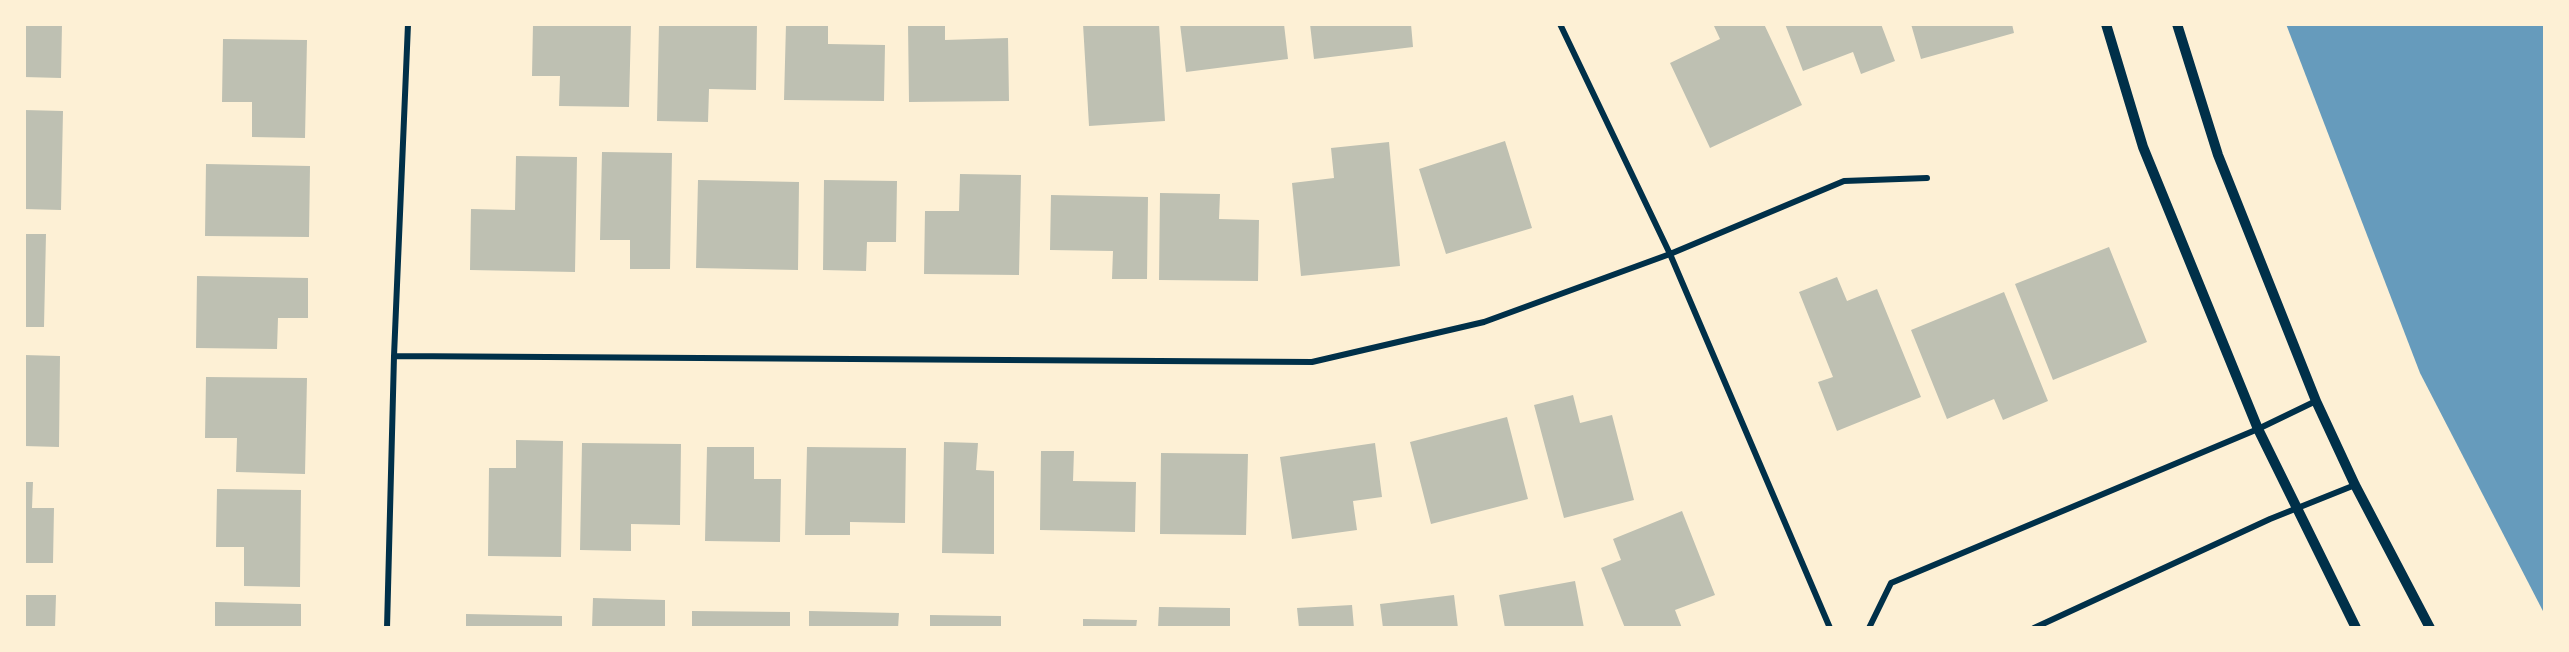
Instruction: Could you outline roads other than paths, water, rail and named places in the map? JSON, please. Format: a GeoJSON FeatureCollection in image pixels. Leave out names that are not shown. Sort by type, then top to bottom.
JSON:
{"type":"FeatureCollection","features":[{"type":"Feature","properties":{"kind":"street"},"geometry":{"type":"LineString","coordinates":[[387,628],[394,356],[408,24]]}},
{"type":"Feature","properties":{"kind":"street"},"geometry":{"type":"LineString","coordinates":[[1560,24],[1670,254],[1830,628]]}},
{"type":"Feature","properties":{"kind":"street"},"geometry":{"type":"LineString","coordinates":[[2106,24],[2143,147],[2258,429],[2356,628]]}},
{"type":"Feature","properties":{"kind":"street"},"geometry":{"type":"LineString","coordinates":[[2177,24],[2218,155],[2316,401],[2355,485],[2430,628]]}},
{"type":"Feature","properties":{"kind":"street"},"geometry":{"type":"LineString","coordinates":[[394,356],[1312,362],[1484,322],[1670,254],[1844,181],[1928,178]]}},
{"type":"Feature","properties":{"kind":"street"},"geometry":{"type":"LineString","coordinates":[[1869,628],[1892,583],[2258,429],[2316,401]]}},
{"type":"Feature","properties":{"kind":"street"},"geometry":{"type":"LineString","coordinates":[[2034,628],[2296,508],[2355,485]]}},
{"type":"Feature","properties":{"kind":"water"},"geometry":{"type":"Polygon","coordinates":[[[2286,24],[2542,24],[2545,28],[2545,615],[2420,373],[2286,24]]]}}]}
